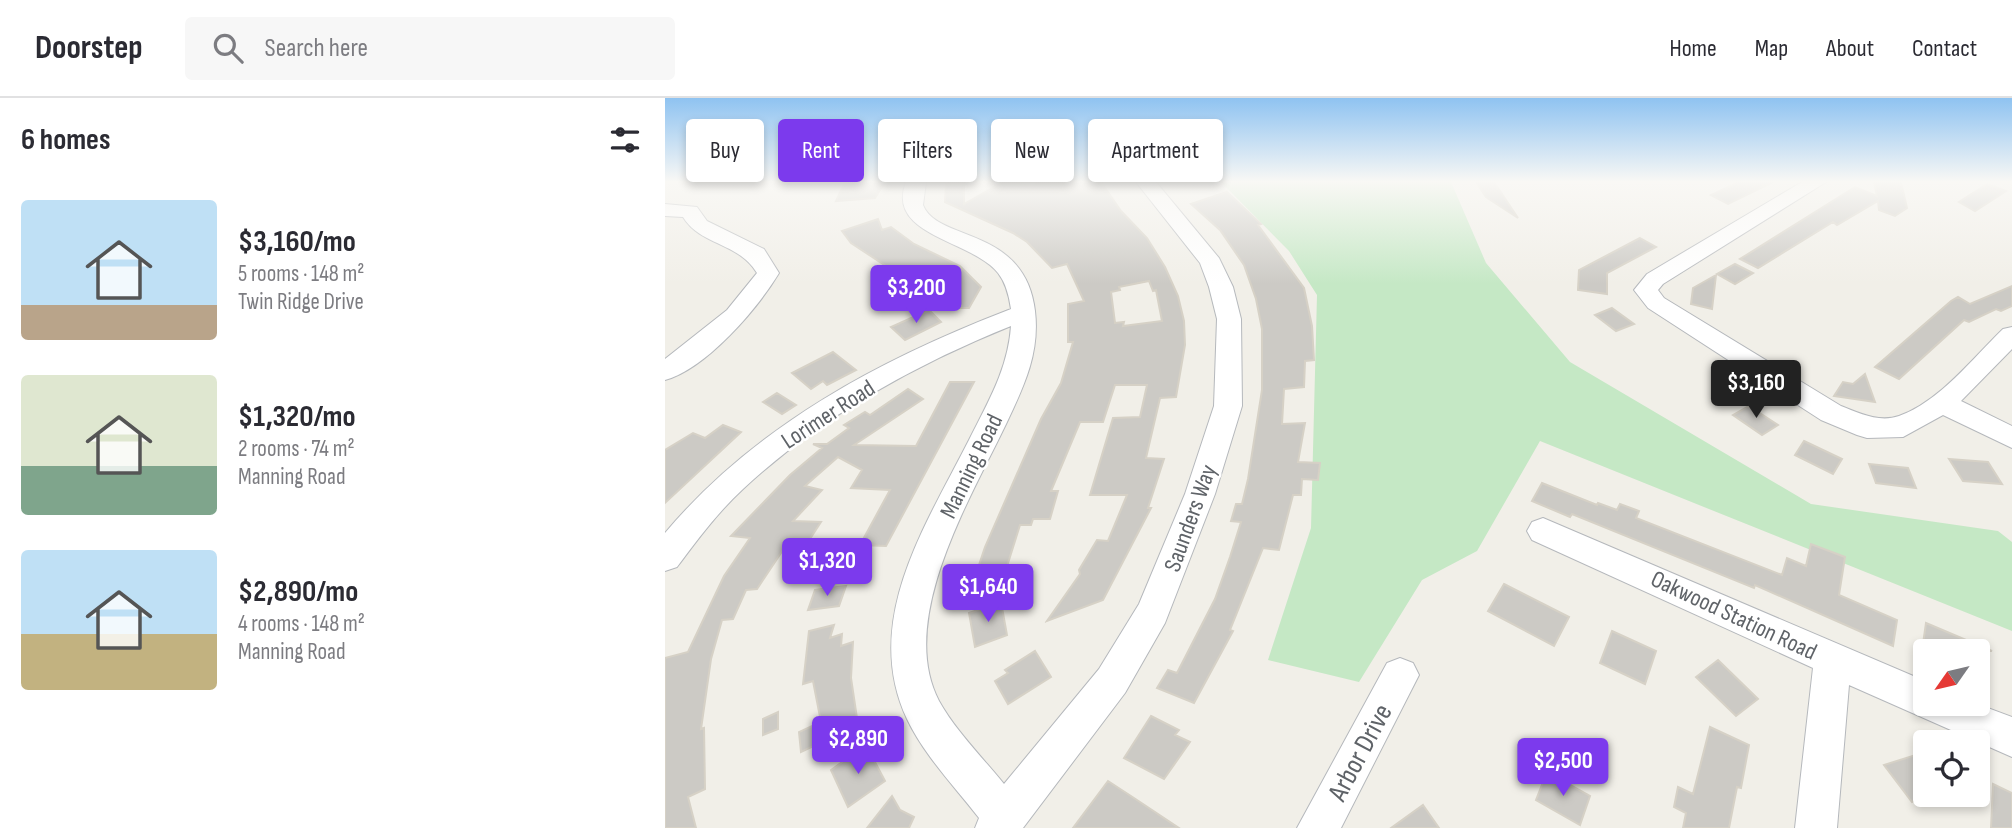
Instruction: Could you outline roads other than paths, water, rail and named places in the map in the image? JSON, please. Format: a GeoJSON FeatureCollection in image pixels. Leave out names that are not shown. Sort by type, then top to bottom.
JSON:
{"type":"FeatureCollection","features":[{"type":"Feature","properties":{"kind":"street"},"geometry":{"type":"LineString","coordinates":[[665,371],[696,351],[733,317],[757,293],[768,273],[757,254],[699,225],[693,216]]}},
{"type":"Feature","properties":{"kind":"street","name":"Manning Road"},"geometry":{"type":"LineString","coordinates":[[920,216],[927,224],[961,237],[993,255],[1013,278],[1022,313],[1025,341],[1017,372],[925,562],[911,611],[909,660],[922,709],[1000,823]]}},
{"type":"Feature","properties":{"kind":"street","name":"Saunders Way"},"geometry":{"type":"LineString","coordinates":[[1000,823],[1112,681],[1153,612],[1200,494],[1228,406],[1229,319],[1221,287],[1211,263],[1174,216]]}},
{"type":"Feature","properties":{"kind":"street"},"geometry":{"type":"LineString","coordinates":[[1759,216],[1655,279],[1646,290],[1656,303],[1832,413],[1867,428],[1903,427],[1942,403],[2012,335]]}},
{"type":"Feature","properties":{"kind":"street","name":"Lorimer Road"},"geometry":{"type":"LineString","coordinates":[[665,558],[696,518],[733,481],[778,445],[834,407],[896,371],[976,330],[1022,313]]}},
{"type":"Feature","properties":{"kind":"street"},"geometry":{"type":"LineString","coordinates":[[1942,403],[2012,438]]}},
{"type":"Feature","properties":{"kind":"street","name":"Oakwood Station Road"},"geometry":{"type":"LineString","coordinates":[[1543,531],[1625,564],[1913,696]]}},
{"type":"Feature","properties":{"kind":"street"},"geometry":{"type":"LineString","coordinates":[[1816,828],[1832,661]]}},
{"type":"Feature","properties":{"kind":"street","name":"Arbor Drive"},"geometry":{"type":"LineString","coordinates":[[1318,828],[1400,675]]}},
{"type":"Feature","properties":{"kind":"street"},"geometry":{"type":"LineString","coordinates":[[1961,716],[2012,737]]}}]}
